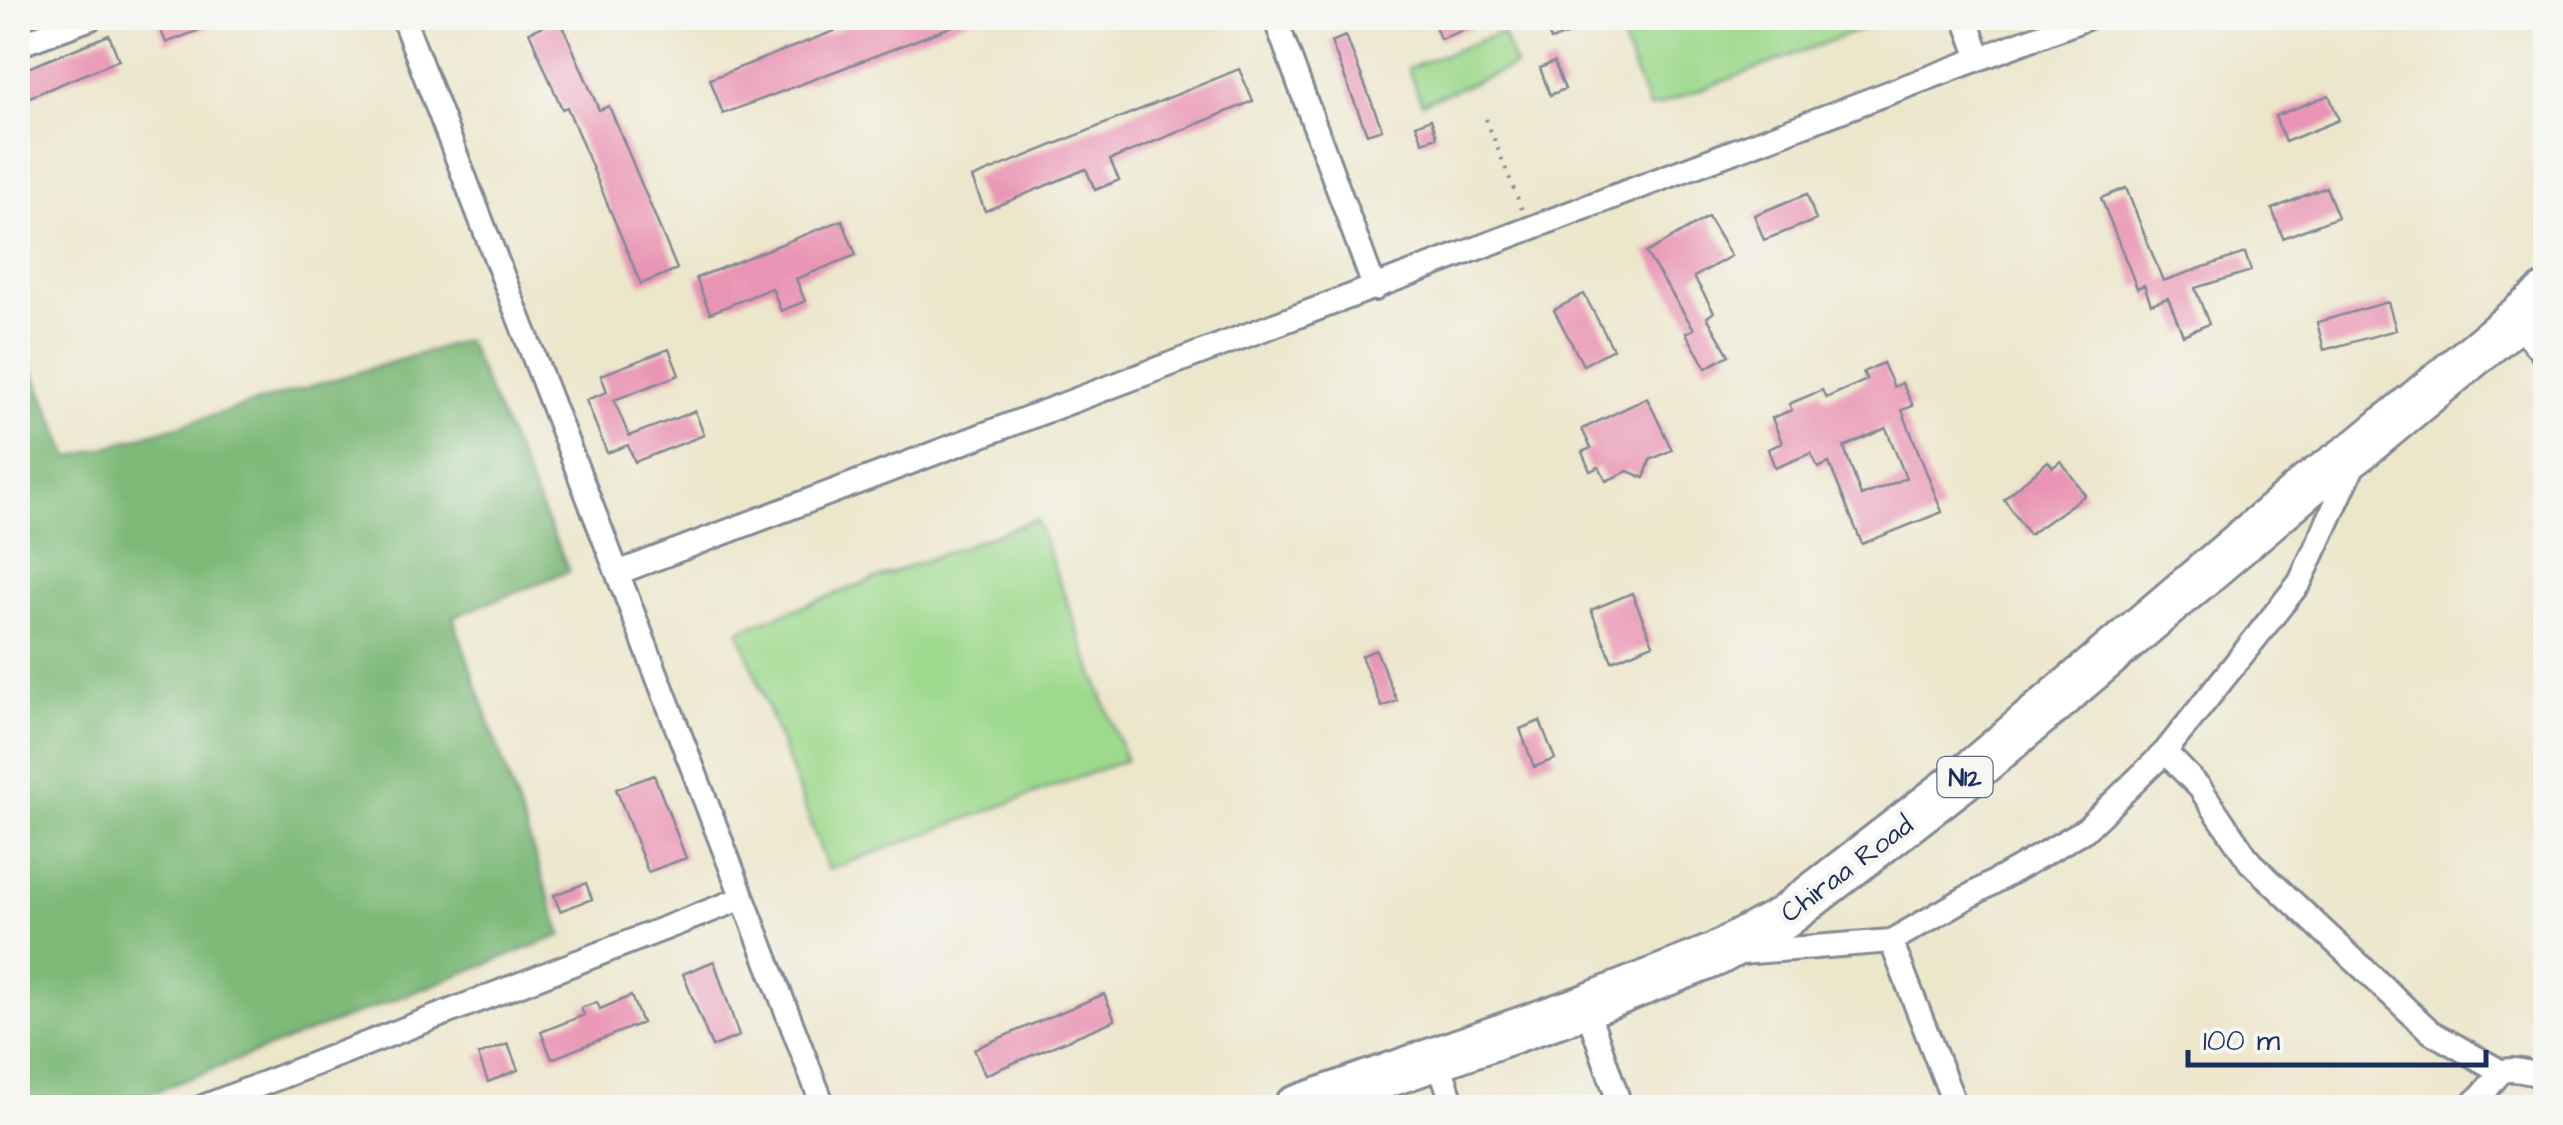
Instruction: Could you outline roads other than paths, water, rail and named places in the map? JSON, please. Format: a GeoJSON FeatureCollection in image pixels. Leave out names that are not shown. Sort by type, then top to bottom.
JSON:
{"type":"FeatureCollection","features":[{"type":"Feature","properties":{"kind":"highway","name":"Chiraa Road"},"geometry":{"type":"LineString","coordinates":[[1295,1108],[1586,1006],[1715,955],[1782,918],[1963,779],[2310,484],[2361,448],[2530,307]]}},
{"type":"Feature","properties":{"kind":"street"},"geometry":{"type":"LineString","coordinates":[[18,45],[91,18]]}},
{"type":"Feature","properties":{"kind":"street"},"geometry":{"type":"LineString","coordinates":[[403,18],[824,1108]]}},
{"type":"Feature","properties":{"kind":"street"},"geometry":{"type":"LineString","coordinates":[[1275,18],[1375,289]]}},
{"type":"Feature","properties":{"kind":"street"},"geometry":{"type":"LineString","coordinates":[[1965,18],[1980,58]]}},
{"type":"Feature","properties":{"kind":"street"},"geometry":{"type":"LineString","coordinates":[[620,572],[2087,18]]}},
{"type":"Feature","properties":{"kind":"street"},"geometry":{"type":"LineString","coordinates":[[2530,307],[2546,357]]}},
{"type":"Feature","properties":{"kind":"street"},"geometry":{"type":"LineString","coordinates":[[1715,955],[1891,940],[2085,830],[2165,752],[2300,582],[2361,448]]}},
{"type":"Feature","properties":{"kind":"street"},"geometry":{"type":"LineString","coordinates":[[2165,752],[2200,788],[2250,862],[2431,1032],[2500,1071]]}},
{"type":"Feature","properties":{"kind":"street"},"geometry":{"type":"LineString","coordinates":[[200,1108],[744,898]]}},
{"type":"Feature","properties":{"kind":"street"},"geometry":{"type":"LineString","coordinates":[[1891,940],[1956,1108]]}},
{"type":"Feature","properties":{"kind":"street"},"geometry":{"type":"LineString","coordinates":[[1586,1006],[1621,1108]]}},
{"type":"Feature","properties":{"kind":"street"},"geometry":{"type":"LineString","coordinates":[[1438,1058],[1454,1108]]}},
{"type":"Feature","properties":{"kind":"street"},"geometry":{"type":"LineString","coordinates":[[2466,1108],[2500,1071],[2515,1067],[2546,1077]]}}]}
